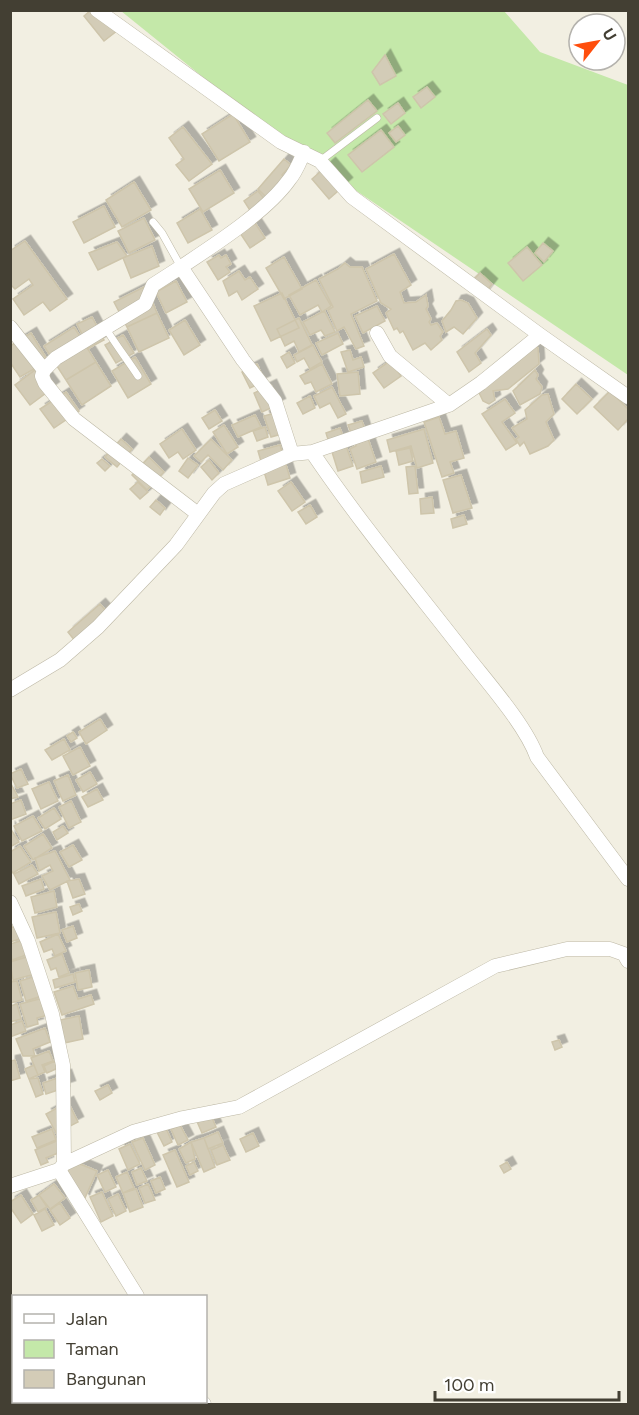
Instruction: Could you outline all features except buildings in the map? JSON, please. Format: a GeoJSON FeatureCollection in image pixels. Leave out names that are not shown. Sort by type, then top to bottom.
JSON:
{"type":"FeatureCollection","features":[{"type":"Feature","properties":{"kind":"street"},"geometry":{"type":"LineString","coordinates":[[97,10],[281,142],[320,161],[352,197],[540,335],[628,396]]}},
{"type":"Feature","properties":{"kind":"street"},"geometry":{"type":"LineString","coordinates":[[198,514],[74,419],[42,376],[44,370],[56,358],[145,304],[153,285],[219,242],[275,196],[291,178],[304,152]]}},
{"type":"Feature","properties":{"kind":"street"},"geometry":{"type":"LineString","coordinates":[[181,267],[243,360],[274,400],[292,454]]}},
{"type":"Feature","properties":{"kind":"street"},"geometry":{"type":"LineString","coordinates":[[10,327],[44,370]]}},
{"type":"Feature","properties":{"kind":"street"},"geometry":{"type":"LineString","coordinates":[[377,333],[390,356],[449,405]]}},
{"type":"Feature","properties":{"kind":"street"},"geometry":{"type":"LineString","coordinates":[[10,690],[60,660],[98,627],[176,545],[198,514],[224,484],[292,454],[312,453],[449,405],[482,382],[540,335]]}},
{"type":"Feature","properties":{"kind":"street"},"geometry":{"type":"LineString","coordinates":[[312,453],[491,687],[533,745],[537,758],[628,879]]}},
{"type":"Feature","properties":{"kind":"street"},"geometry":{"type":"LineString","coordinates":[[10,902],[28,941],[48,1004],[63,1065],[61,1167],[136,1295]]}},
{"type":"Feature","properties":{"kind":"street"},"geometry":{"type":"LineString","coordinates":[[10,1185],[61,1167],[133,1132],[183,1118],[239,1107],[495,966],[567,949],[610,949],[627,956]]}},
{"type":"Feature","properties":{"kind":"lane"},"geometry":{"type":"LineString","coordinates":[[320,161],[377,118]]}},
{"type":"Feature","properties":{"kind":"lane"},"geometry":{"type":"LineString","coordinates":[[153,222],[162,233],[181,267]]}},
{"type":"Feature","properties":{"kind":"lane"},"geometry":{"type":"LineString","coordinates":[[105,327],[138,376]]}},
{"type":"Feature","properties":{"kind":"green space"},"geometry":{"type":"Polygon","coordinates":[[[121,11],[504,11],[540,52],[567,62],[567,72],[593,72],[628,85],[628,375],[277,137],[121,11]]]}}]}
